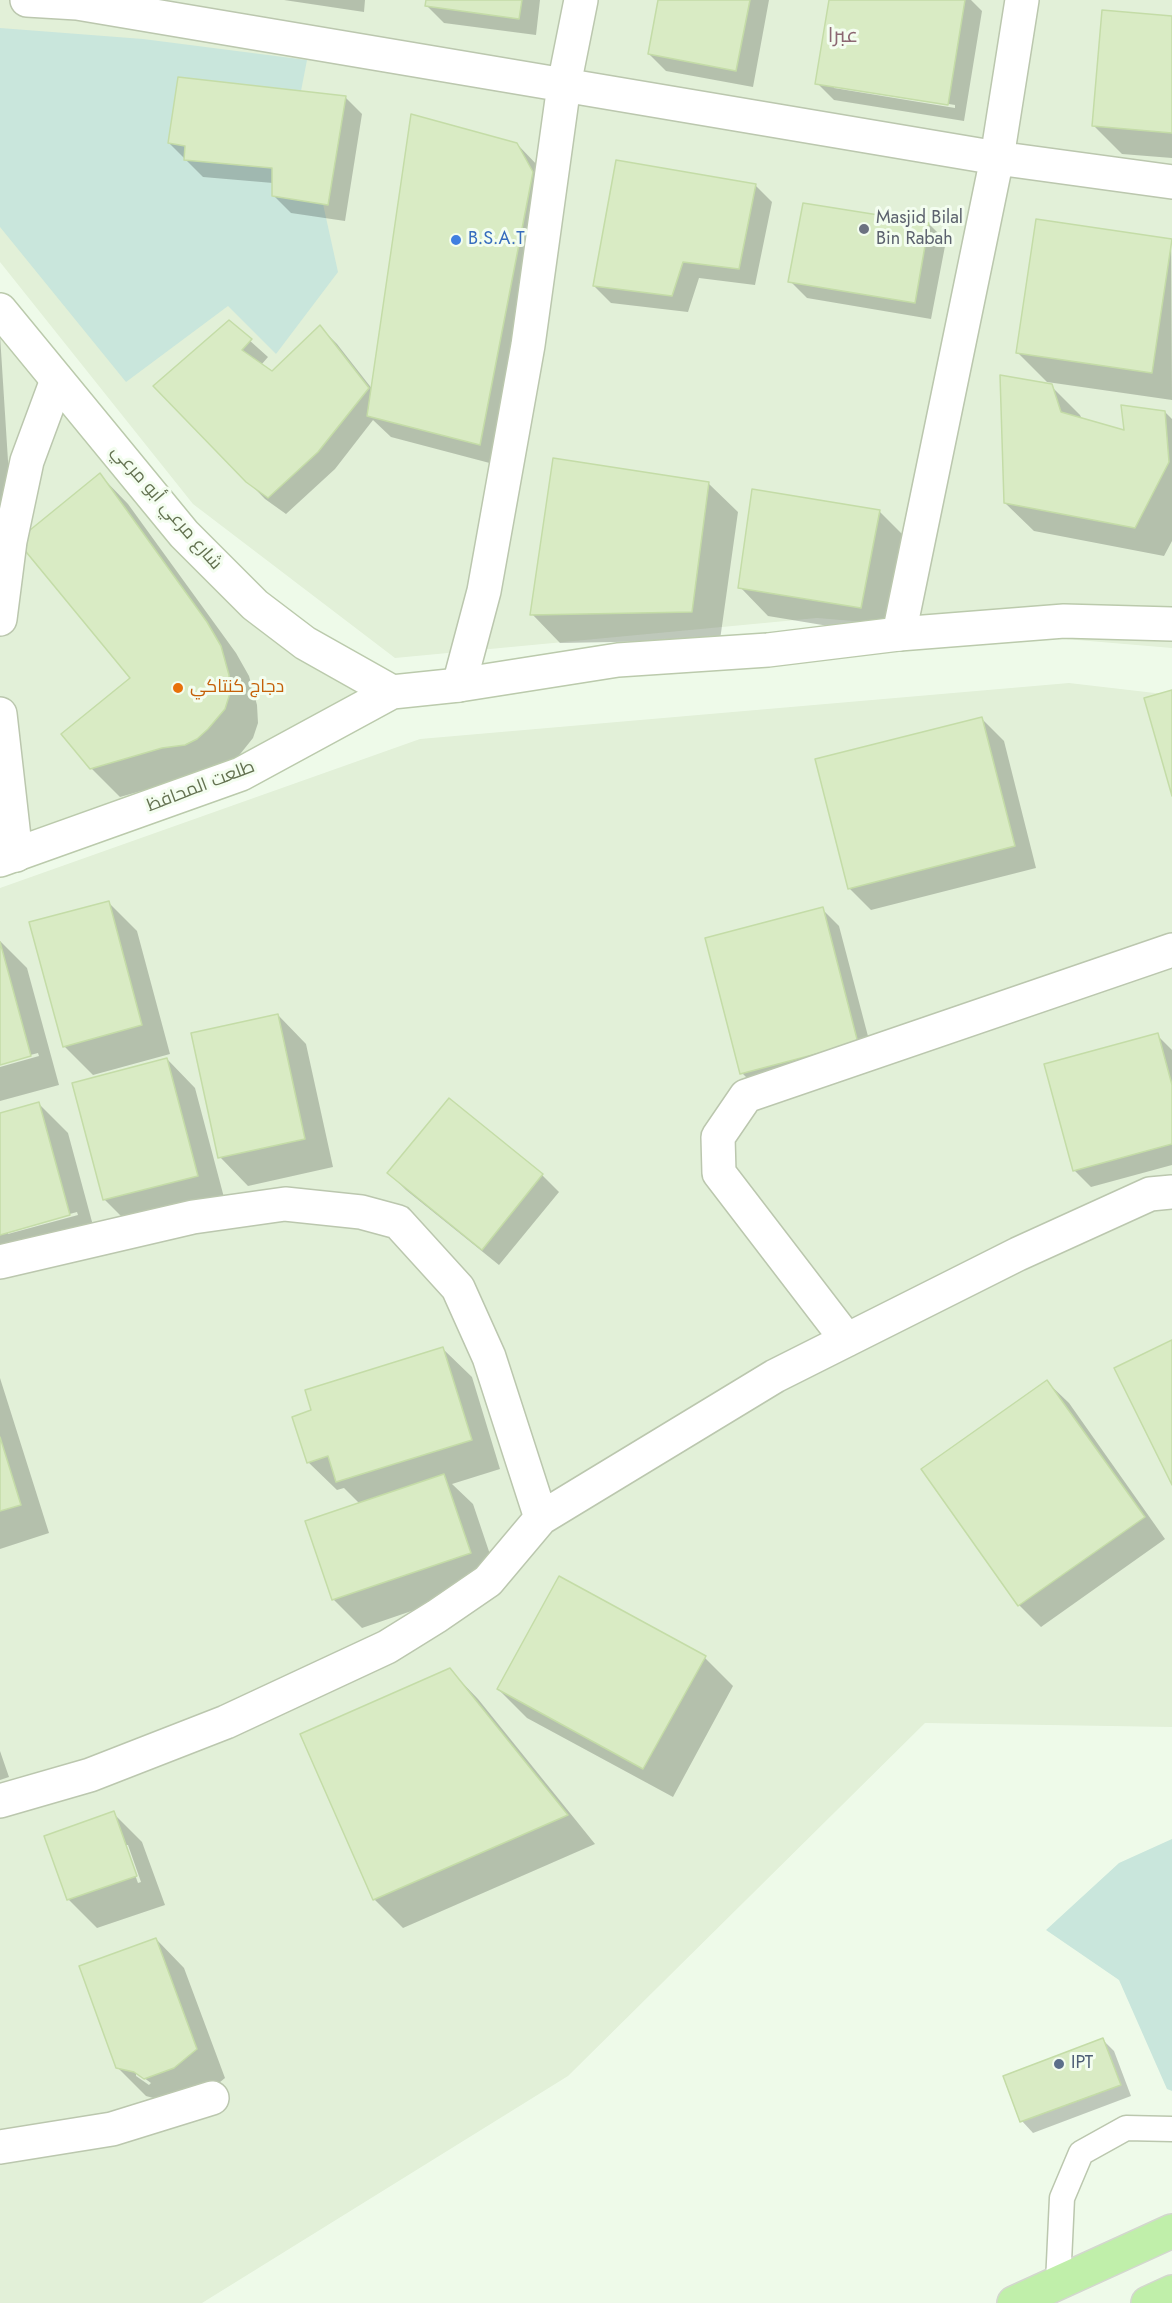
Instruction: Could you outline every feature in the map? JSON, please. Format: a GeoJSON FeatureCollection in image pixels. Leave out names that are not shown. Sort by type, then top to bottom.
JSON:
{"type":"FeatureCollection","features":[{"type":"Feature","properties":{"kind":"main road"},"geometry":{"type":"LineString","coordinates":[[1014,2303],[1172,2231]]}},
{"type":"Feature","properties":{"kind":"main road"},"geometry":{"type":"LineString","coordinates":[[1148,2303],[1172,2292]]}},
{"type":"Feature","properties":{"kind":"street"},"geometry":{"type":"LineString","coordinates":[[27,0],[176,10],[564,85],[997,158],[1172,183]]}},
{"type":"Feature","properties":{"kind":"street"},"geometry":{"type":"LineString","coordinates":[[459,685],[484,591],[528,345],[564,85],[581,0]]}},
{"type":"Feature","properties":{"kind":"street"},"geometry":{"type":"LineString","coordinates":[[899,634],[997,158],[1022,0]]}},
{"type":"Feature","properties":{"kind":"street","name":"شارع مرعي أبو مرعي"},"geometry":{"type":"LineString","coordinates":[[0,310],[184,534],[255,605],[305,643],[392,692]]}},
{"type":"Feature","properties":{"kind":"street"},"geometry":{"type":"LineString","coordinates":[[0,619],[10,541],[27,461],[57,380]]}},
{"type":"Feature","properties":{"kind":"street"},"geometry":{"type":"LineString","coordinates":[[392,692],[459,685],[618,660],[768,650],[899,634],[1064,621],[1172,624]]}},
{"type":"Feature","properties":{"kind":"street","name":"طلعت المحافظ"},"geometry":{"type":"LineString","coordinates":[[8,858],[241,774],[392,692]]}},
{"type":"Feature","properties":{"kind":"street"},"geometry":{"type":"LineString","coordinates":[[0,714],[8,858]]}},
{"type":"Feature","properties":{"kind":"street"},"geometry":{"type":"LineString","coordinates":[[847,1340],[719,1173],[718,1137],[746,1096],[1172,950]]}},
{"type":"Feature","properties":{"kind":"street"},"geometry":{"type":"LineString","coordinates":[[0,1801],[90,1775],[226,1722],[387,1647],[488,1581],[541,1518],[776,1376],[1018,1254],[1149,1194],[1172,1192]]}},
{"type":"Feature","properties":{"kind":"street"},"geometry":{"type":"LineString","coordinates":[[0,1262],[194,1217],[285,1204],[361,1212],[398,1222],[458,1288],[489,1357],[541,1518]]}},
{"type":"Feature","properties":{"kind":"street"},"geometry":{"type":"LineString","coordinates":[[0,2147],[112,2129],[212,2098]]}},
{"type":"Feature","properties":{"kind":"lane"},"geometry":{"type":"LineString","coordinates":[[1058,2283],[1062,2198],[1081,2153],[1126,2128],[1172,2129]]}},
{"type":"Feature","properties":{"kind":"shaded area"},"geometry":{"type":"Polygon","coordinates":[[[0,0],[1172,0],[1172,648],[817,618],[395,658],[193,504],[0,262],[0,0]]]}},
{"type":"Feature","properties":{"kind":"shaded area"},"geometry":{"type":"Polygon","coordinates":[[[0,28],[143,39],[307,60],[301,91],[178,78],[168,143],[185,146],[185,160],[272,168],[272,196],[323,204],[338,272],[276,354],[228,306],[126,382],[0,227],[0,28]]]}},
{"type":"Feature","properties":{"kind":"shaded area"},"geometry":{"type":"Polygon","coordinates":[[[0,310],[184,534],[392,692],[0,860],[0,310]]]}},
{"type":"Feature","properties":{"kind":"shaded area"},"geometry":{"type":"Polygon","coordinates":[[[1069,683],[1172,695],[1172,1727],[925,1723],[568,2076],[202,2303],[0,2303],[0,888],[420,739],[1069,683]]]}},
{"type":"Feature","properties":{"kind":"shaded area"},"geometry":{"type":"Polygon","coordinates":[[[1172,1839],[1172,2091],[1167,2089],[1119,1980],[1046,1930],[1119,1863],[1172,1839]]]}},
{"type":"Feature","properties":{"kind":"building"},"geometry":{"type":"Polygon","coordinates":[[[426,0],[522,0],[519,19],[425,6],[426,0]]]}},
{"type":"Feature","properties":{"kind":"building"},"geometry":{"type":"Polygon","coordinates":[[[658,0],[750,0],[736,71],[648,54],[658,0]]]}},
{"type":"Feature","properties":{"kind":"building"},"geometry":{"type":"Polygon","coordinates":[[[829,0],[965,0],[948,105],[815,84],[829,0]]]}},
{"type":"Feature","properties":{"kind":"building"},"geometry":{"type":"Polygon","coordinates":[[[1102,10],[1172,16],[1172,133],[1092,126],[1102,10]]]}},
{"type":"Feature","properties":{"kind":"building"},"geometry":{"type":"Polygon","coordinates":[[[178,77],[346,96],[328,205],[272,196],[272,168],[184,160],[185,146],[168,143],[178,77]]]}},
{"type":"Feature","properties":{"kind":"building","name":"B.S.A.T"},"geometry":{"type":"Polygon","coordinates":[[[411,114],[517,143],[533,172],[480,445],[367,416],[411,114]]]}},
{"type":"Feature","properties":{"kind":"building"},"geometry":{"type":"Polygon","coordinates":[[[616,160],[756,184],[739,269],[683,262],[672,296],[593,286],[616,160]]]}},
{"type":"Feature","properties":{"kind":"building"},"geometry":{"type":"Polygon","coordinates":[[[803,203],[929,223],[915,303],[788,282],[803,203]]]}},
{"type":"Feature","properties":{"kind":"building"},"geometry":{"type":"Polygon","coordinates":[[[1036,219],[1172,239],[1152,373],[1016,353],[1036,219]]]}},
{"type":"Feature","properties":{"kind":"building"},"geometry":{"type":"Polygon","coordinates":[[[229,320],[252,339],[242,350],[272,371],[320,325],[369,388],[318,452],[268,498],[246,482],[153,386],[229,320]]]}},
{"type":"Feature","properties":{"kind":"building"},"geometry":{"type":"Polygon","coordinates":[[[1000,375],[1052,384],[1061,412],[1124,430],[1121,405],[1165,411],[1169,462],[1135,528],[1004,503],[1000,375]]]}},
{"type":"Feature","properties":{"kind":"building"},"geometry":{"type":"Polygon","coordinates":[[[553,458],[709,482],[692,612],[530,615],[553,458]]]}},
{"type":"Feature","properties":{"kind":"building"},"geometry":{"type":"Polygon","coordinates":[[[100,473],[207,622],[221,646],[229,675],[230,693],[225,709],[197,739],[185,745],[162,748],[90,769],[61,734],[130,678],[27,553],[19,539],[100,473]]]}},
{"type":"Feature","properties":{"kind":"building"},"geometry":{"type":"Polygon","coordinates":[[[752,489],[880,510],[861,608],[738,588],[752,489]]]}},
{"type":"Feature","properties":{"kind":"building"},"geometry":{"type":"Polygon","coordinates":[[[1172,690],[1172,796],[1144,698],[1172,690]]]}},
{"type":"Feature","properties":{"kind":"building"},"geometry":{"type":"Polygon","coordinates":[[[982,717],[1015,846],[848,889],[815,759],[982,717]]]}},
{"type":"Feature","properties":{"kind":"building"},"geometry":{"type":"Polygon","coordinates":[[[109,901],[142,1025],[63,1047],[29,922],[109,901]]]}},
{"type":"Feature","properties":{"kind":"building"},"geometry":{"type":"Polygon","coordinates":[[[823,907],[858,1043],[740,1074],[705,938],[823,907]]]}},
{"type":"Feature","properties":{"kind":"building"},"geometry":{"type":"Polygon","coordinates":[[[0,942],[31,1056],[0,1065],[0,942]]]}},
{"type":"Feature","properties":{"kind":"building"},"geometry":{"type":"Polygon","coordinates":[[[278,1014],[305,1139],[218,1158],[191,1033],[278,1014]]]}},
{"type":"Feature","properties":{"kind":"building"},"geometry":{"type":"Polygon","coordinates":[[[1158,1033],[1172,1085],[1172,1144],[1073,1171],[1044,1064],[1158,1033]]]}},
{"type":"Feature","properties":{"kind":"building"},"geometry":{"type":"Polygon","coordinates":[[[167,1058],[198,1176],[103,1200],[72,1083],[167,1058]]]}},
{"type":"Feature","properties":{"kind":"building"},"geometry":{"type":"Polygon","coordinates":[[[449,1098],[543,1174],[482,1250],[387,1173],[449,1098]]]}},
{"type":"Feature","properties":{"kind":"building"},"geometry":{"type":"Polygon","coordinates":[[[39,1102],[70,1215],[0,1235],[0,1113],[39,1102]]]}},
{"type":"Feature","properties":{"kind":"building"},"geometry":{"type":"Polygon","coordinates":[[[1172,1340],[1172,1485],[1114,1368],[1172,1340]]]}},
{"type":"Feature","properties":{"kind":"building"},"geometry":{"type":"Polygon","coordinates":[[[443,1347],[472,1440],[336,1482],[328,1456],[307,1463],[292,1417],[311,1410],[305,1390],[443,1347]]]}},
{"type":"Feature","properties":{"kind":"building"},"geometry":{"type":"Polygon","coordinates":[[[1047,1380],[1145,1517],[1018,1606],[921,1469],[1047,1380]]]}},
{"type":"Feature","properties":{"kind":"building"},"geometry":{"type":"Polygon","coordinates":[[[0,1437],[21,1505],[0,1511],[0,1437]]]}},
{"type":"Feature","properties":{"kind":"building"},"geometry":{"type":"Polygon","coordinates":[[[444,1474],[471,1553],[332,1600],[305,1521],[444,1474]]]}},
{"type":"Feature","properties":{"kind":"building"},"geometry":{"type":"Polygon","coordinates":[[[559,1576],[706,1656],[643,1769],[497,1689],[559,1576]]]}},
{"type":"Feature","properties":{"kind":"building"},"geometry":{"type":"Polygon","coordinates":[[[450,1668],[568,1815],[373,1900],[300,1734],[450,1668]]]}},
{"type":"Feature","properties":{"kind":"building"},"geometry":{"type":"Polygon","coordinates":[[[114,1811],[137,1876],[67,1900],[44,1836],[114,1811]]]}},
{"type":"Feature","properties":{"kind":"building"},"geometry":{"type":"Polygon","coordinates":[[[156,1938],[197,2049],[174,2068],[144,2079],[134,2072],[116,2068],[79,1966],[156,1938]]]}},
{"type":"Feature","properties":{"kind":"building"},"geometry":{"type":"Polygon","coordinates":[[[1103,2038],[1121,2085],[1020,2122],[1003,2076],[1103,2038]]]}},
{"type":"Feature","properties":{"kind":"place","name":"Masjid Bilal Bin Rabah"},"geometry":{"type":"Point","coordinates":[864,229]}},
{"type":"Feature","properties":{"kind":"place","name":"B.S.A.T"},"geometry":{"type":"Point","coordinates":[456,240]}},
{"type":"Feature","properties":{"kind":"place","name":"دجاج كنتاكي"},"geometry":{"type":"Point","coordinates":[178,688]}},
{"type":"Feature","properties":{"kind":"place","name":"IPT"},"geometry":{"type":"Point","coordinates":[1059,2064]}},
{"type":"Feature","properties":{"kind":"district","name":"عبرا"},"geometry":{"type":"Point","coordinates":[843,37]}}]}
